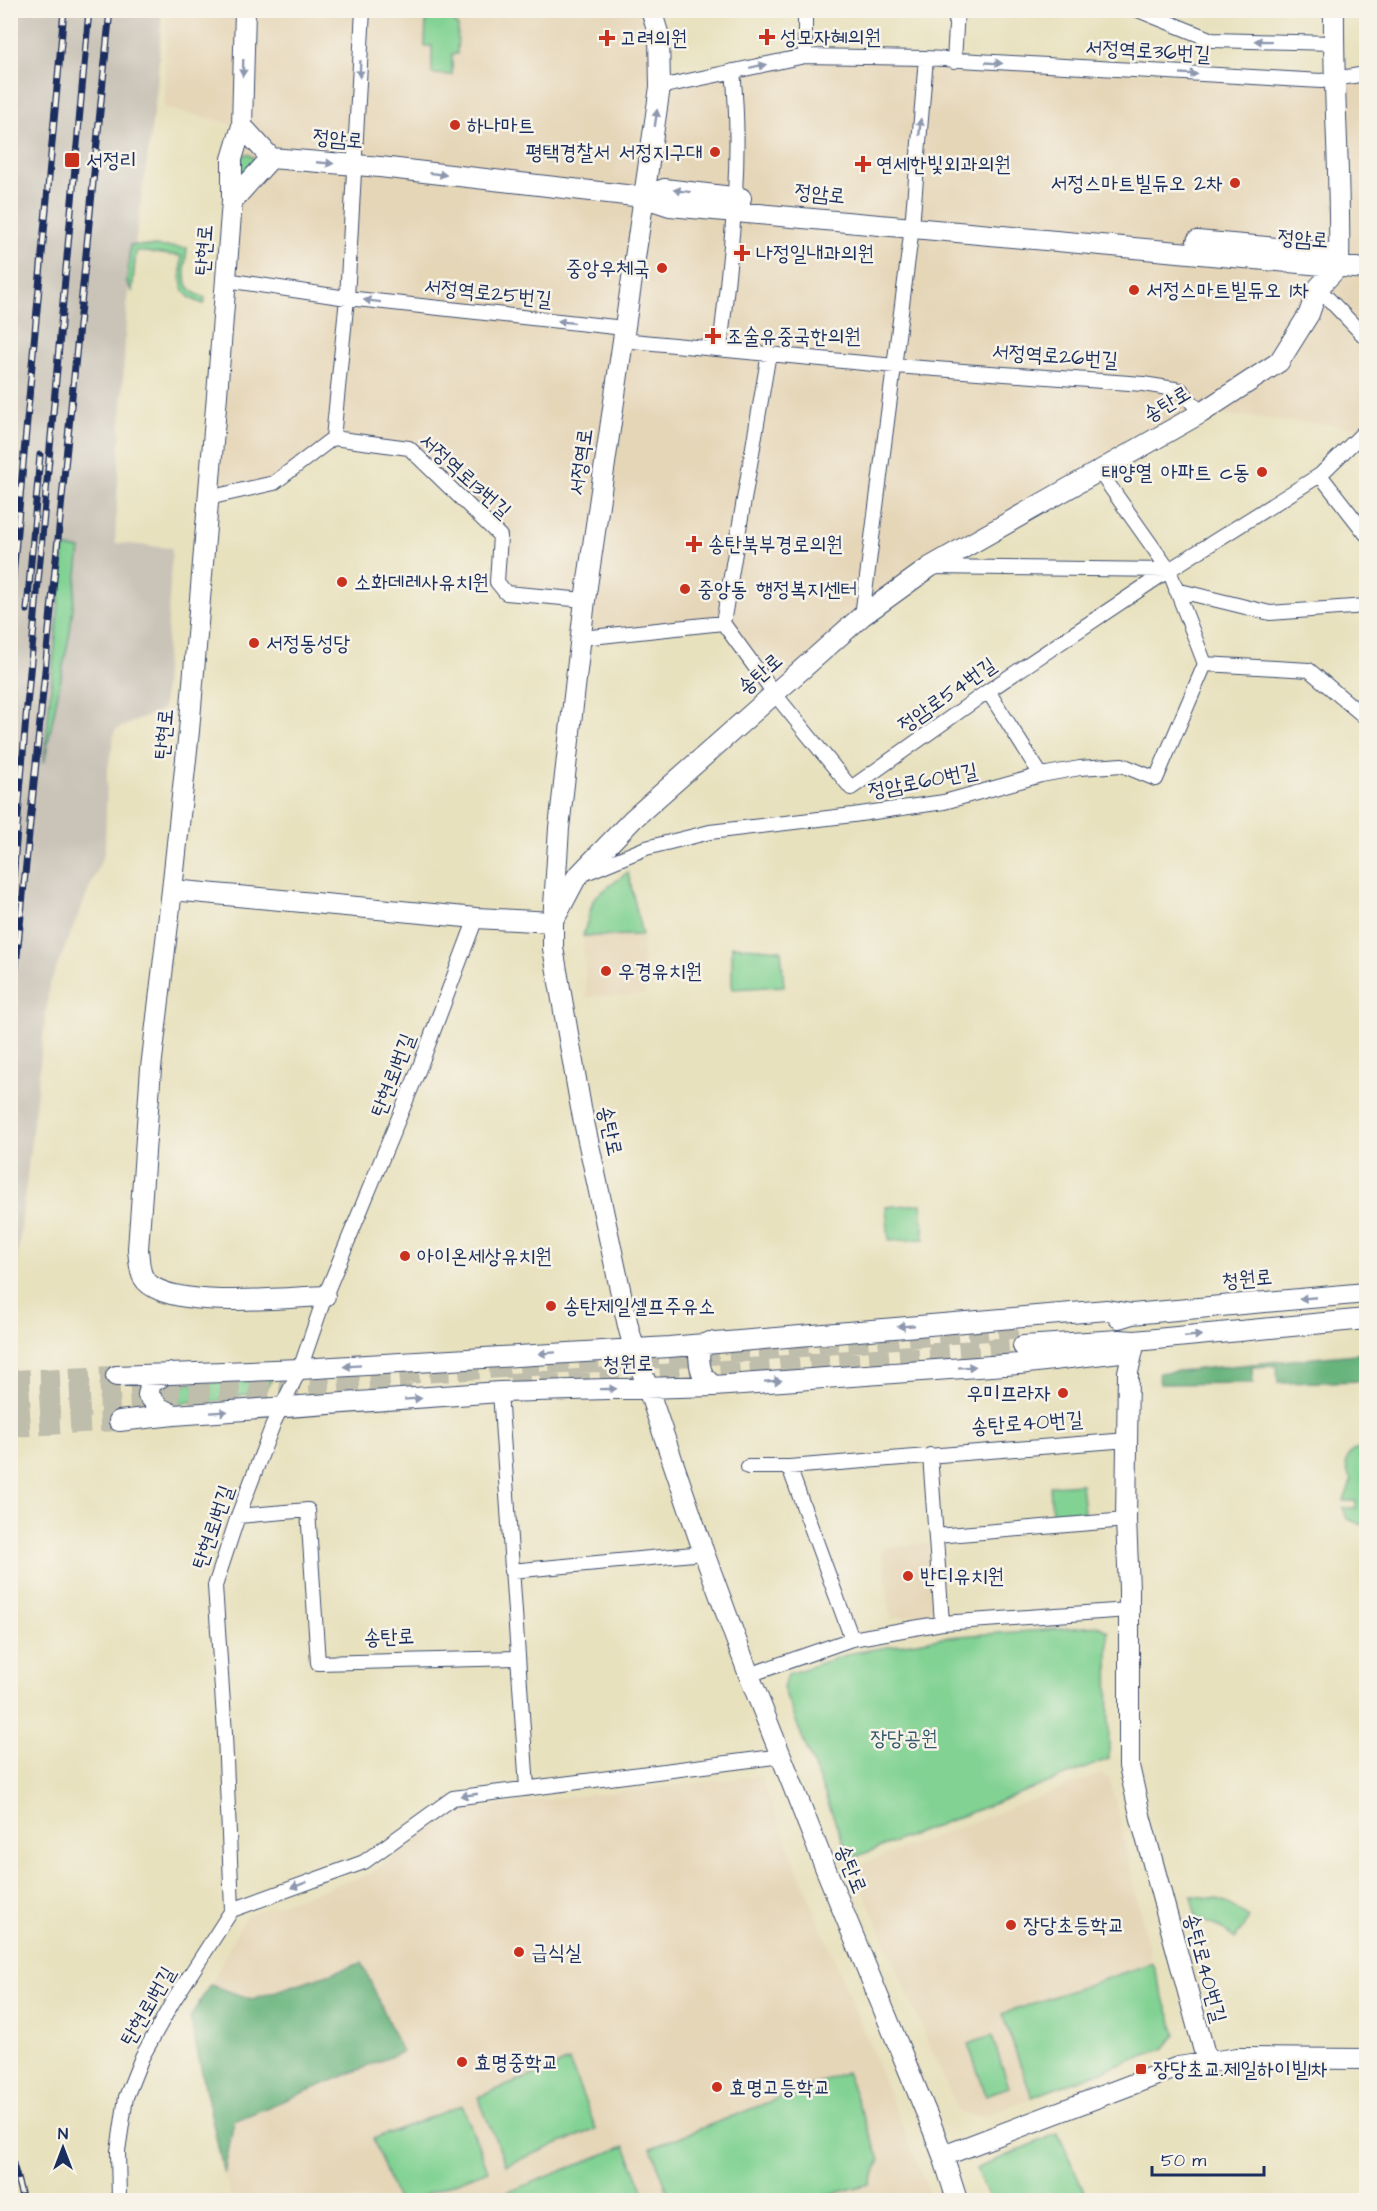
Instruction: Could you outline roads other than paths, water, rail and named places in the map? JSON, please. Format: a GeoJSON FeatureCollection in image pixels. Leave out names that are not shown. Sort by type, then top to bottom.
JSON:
{"type":"FeatureCollection","features":[{"type":"Feature","properties":{"kind":"street","name":"탄현로"},"geometry":{"type":"LineString","coordinates":[[245,10],[242,126],[233,153],[226,280],[189,731],[151,1068],[138,1249],[143,1277],[157,1290],[187,1298],[215,1300],[325,1296]]}},
{"type":"Feature","properties":{"kind":"street"},"geometry":{"type":"LineString","coordinates":[[208,498],[274,483],[333,438],[347,298],[363,10]]}},
{"type":"Feature","properties":{"kind":"street","name":"서정역로"},"geometry":{"type":"LineString","coordinates":[[553,922],[559,828],[585,600],[660,87],[659,36],[651,10]]}},
{"type":"Feature","properties":{"kind":"street"},"geometry":{"type":"LineString","coordinates":[[805,10],[805,56]]}},
{"type":"Feature","properties":{"kind":"street"},"geometry":{"type":"LineString","coordinates":[[954,61],[957,10]]}},
{"type":"Feature","properties":{"kind":"street"},"geometry":{"type":"LineString","coordinates":[[1138,10],[1212,40],[1328,43]]}},
{"type":"Feature","properties":{"kind":"street"},"geometry":{"type":"LineString","coordinates":[[1322,10],[1328,43]]}},
{"type":"Feature","properties":{"kind":"street"},"geometry":{"type":"LineString","coordinates":[[1332,259],[1328,211],[1328,43],[1334,10]]}},
{"type":"Feature","properties":{"kind":"street","name":"서정역로36번길"},"geometry":{"type":"LineString","coordinates":[[660,87],[805,56],[926,58],[1328,80],[1366,74]]}},
{"type":"Feature","properties":{"kind":"street"},"geometry":{"type":"LineString","coordinates":[[862,616],[912,222],[926,58]]}},
{"type":"Feature","properties":{"kind":"street"},"geometry":{"type":"LineString","coordinates":[[720,349],[735,204],[736,97],[733,71]]}},
{"type":"Feature","properties":{"kind":"street"},"geometry":{"type":"LineString","coordinates":[[242,126],[271,158]]}},
{"type":"Feature","properties":{"kind":"street","name":"탄현로"},"geometry":{"type":"LineString","coordinates":[[232,201],[271,158]]}},
{"type":"Feature","properties":{"kind":"street","name":"정암로"},"geometry":{"type":"LineString","coordinates":[[271,158],[356,165],[643,197],[670,206],[735,204],[1284,263],[1332,259],[1366,269]]}},
{"type":"Feature","properties":{"kind":"street"},"geometry":{"type":"LineString","coordinates":[[231,175],[242,179],[253,179]]}},
{"type":"Feature","properties":{"kind":"street","name":"송탄로"},"geometry":{"type":"LineString","coordinates":[[957,2200],[943,2156],[749,1675],[704,1553],[634,1348],[584,1127],[553,948],[553,922],[576,878],[633,819],[862,616],[930,567],[1201,413],[1279,362],[1309,314],[1332,259]]}},
{"type":"Feature","properties":{"kind":"street","name":"서정역로25번길"},"geometry":{"type":"LineString","coordinates":[[226,280],[623,334]]}},
{"type":"Feature","properties":{"kind":"street"},"geometry":{"type":"LineString","coordinates":[[1318,288],[1366,338]]}},
{"type":"Feature","properties":{"kind":"street","name":"서정역로26번길"},"geometry":{"type":"LineString","coordinates":[[623,334],[720,349],[895,366],[1143,384],[1181,390],[1201,413]]}},
{"type":"Feature","properties":{"kind":"street"},"geometry":{"type":"LineString","coordinates":[[769,353],[723,623],[774,693]]}},
{"type":"Feature","properties":{"kind":"street","name":"정암로54번길"},"geometry":{"type":"LineString","coordinates":[[774,693],[851,788],[988,691],[1169,570],[1320,475],[1366,430]]}},
{"type":"Feature","properties":{"kind":"street","name":"서정역로13번길"},"geometry":{"type":"LineString","coordinates":[[333,438],[409,448],[500,536],[497,582],[506,592],[585,600]]}},
{"type":"Feature","properties":{"kind":"street"},"geometry":{"type":"LineString","coordinates":[[1099,471],[1169,570],[1205,664],[1309,670],[1366,717]]}},
{"type":"Feature","properties":{"kind":"street"},"geometry":{"type":"LineString","coordinates":[[1320,475],[1366,534]]}},
{"type":"Feature","properties":{"kind":"street"},"geometry":{"type":"LineString","coordinates":[[930,567],[1169,570]]}},
{"type":"Feature","properties":{"kind":"street"},"geometry":{"type":"LineString","coordinates":[[1176,590],[1270,613],[1366,606]]}},
{"type":"Feature","properties":{"kind":"street"},"geometry":{"type":"LineString","coordinates":[[582,638],[723,623]]}},
{"type":"Feature","properties":{"kind":"street","name":"정암로60번길"},"geometry":{"type":"LineString","coordinates":[[576,878],[646,848],[710,832],[853,815],[944,801],[1041,775],[1080,768],[1122,765],[1156,779],[1205,664]]}},
{"type":"Feature","properties":{"kind":"street"},"geometry":{"type":"LineString","coordinates":[[988,691],[1041,775]]}},
{"type":"Feature","properties":{"kind":"street"},"geometry":{"type":"LineString","coordinates":[[172,891],[476,918],[553,922]]}},
{"type":"Feature","properties":{"kind":"street","name":"탄현로1번길"},"geometry":{"type":"LineString","coordinates":[[119,2200],[118,2151],[126,2097],[142,2057],[172,2003],[232,1910],[225,1734],[215,1586],[238,1516],[281,1408],[300,1369],[325,1296],[417,1074],[476,918]]}},
{"type":"Feature","properties":{"kind":"street","name":"청원로"},"geometry":{"type":"LineString","coordinates":[[116,1376],[300,1369],[669,1347],[1107,1310],[1132,1314],[1366,1293]]}},
{"type":"Feature","properties":{"kind":"street","name":"청원로"},"geometry":{"type":"LineString","coordinates":[[1132,1314],[1113,1321],[1023,1337],[1135,1341],[1366,1319]]}},
{"type":"Feature","properties":{"kind":"street","name":"청원로"},"geometry":{"type":"LineString","coordinates":[[118,1421],[500,1392],[714,1386],[1019,1364],[1120,1352],[1135,1341]]}},
{"type":"Feature","properties":{"kind":"street","name":"송탄로40번길"},"geometry":{"type":"LineString","coordinates":[[1135,1341],[1128,1372],[1126,1520],[1129,1610],[1129,1766],[1197,2032],[1207,2062]]}},
{"type":"Feature","properties":{"kind":"street"},"geometry":{"type":"LineString","coordinates":[[710,1342],[699,1351],[699,1364],[703,1378],[714,1386]]}},
{"type":"Feature","properties":{"kind":"street"},"geometry":{"type":"LineString","coordinates":[[168,1373],[151,1383],[148,1395],[160,1408],[174,1415]]}},
{"type":"Feature","properties":{"kind":"street"},"geometry":{"type":"LineString","coordinates":[[500,1392],[527,1788]]}},
{"type":"Feature","properties":{"kind":"street","name":"송탄로40번길"},"geometry":{"type":"LineString","coordinates":[[748,1467],[789,1467],[1128,1440]]}},
{"type":"Feature","properties":{"kind":"street"},"geometry":{"type":"LineString","coordinates":[[930,1455],[942,1623]]}},
{"type":"Feature","properties":{"kind":"street"},"geometry":{"type":"LineString","coordinates":[[789,1467],[852,1639]]}},
{"type":"Feature","properties":{"kind":"street","name":"송탄로"},"geometry":{"type":"LineString","coordinates":[[238,1516],[308,1510],[318,1663],[517,1658]]}},
{"type":"Feature","properties":{"kind":"street"},"geometry":{"type":"LineString","coordinates":[[936,1536],[1126,1520]]}},
{"type":"Feature","properties":{"kind":"street"},"geometry":{"type":"LineString","coordinates":[[511,1571],[704,1553]]}},
{"type":"Feature","properties":{"kind":"street"},"geometry":{"type":"LineString","coordinates":[[749,1675],[852,1639],[942,1623],[1129,1610]]}},
{"type":"Feature","properties":{"kind":"street"},"geometry":{"type":"LineString","coordinates":[[232,1910],[364,1862],[453,1798],[782,1756]]}},
{"type":"Feature","properties":{"kind":"street"},"geometry":{"type":"LineString","coordinates":[[943,2156],[1178,2067],[1237,2058],[1366,2059]]}},
{"type":"Feature","properties":{"kind":"tunnel"},"geometry":{"type":"LineString","coordinates":[[10,1397],[710,1355],[1023,1328]]}},
{"type":"Feature","properties":{"kind":"tunnel"},"geometry":{"type":"LineString","coordinates":[[510,1383],[712,1371],[1023,1346]]}},
{"type":"Feature","properties":{"kind":"tunnel"},"geometry":{"type":"LineString","coordinates":[[10,1380],[116,1376]]}},
{"type":"Feature","properties":{"kind":"tunnel"},"geometry":{"type":"LineString","coordinates":[[10,1413],[412,1389]]}},
{"type":"Feature","properties":{"kind":"tunnel"},"geometry":{"type":"LineString","coordinates":[[10,1427],[119,1421]]}},
{"type":"Feature","properties":{"kind":"railway"},"geometry":{"type":"LineString","coordinates":[[10,609],[64,10]]}},
{"type":"Feature","properties":{"kind":"railway"},"geometry":{"type":"LineString","coordinates":[[10,917],[89,10]]}},
{"type":"Feature","properties":{"kind":"railway"},"geometry":{"type":"LineString","coordinates":[[10,1027],[110,10]]}},
{"type":"Feature","properties":{"kind":"railway"},"geometry":{"type":"LineString","coordinates":[[27,610],[40,455]]}},
{"type":"Feature","properties":{"kind":"railway"},"geometry":{"type":"LineString","coordinates":[[10,2153],[23,2200]]}},
{"type":"Feature","properties":{"kind":"place","name":"성모자혜의원"},"geometry":{"type":"Point","coordinates":[767,37]}},
{"type":"Feature","properties":{"kind":"place","name":"고려의원"},"geometry":{"type":"Point","coordinates":[607,38]}},
{"type":"Feature","properties":{"kind":"place","name":"하나마트"},"geometry":{"type":"Point","coordinates":[455,125]}},
{"type":"Feature","properties":{"kind":"place","name":"평택경찰서 서정지구대"},"geometry":{"type":"Point","coordinates":[715,152]}},
{"type":"Feature","properties":{"kind":"place","name":"서정리"},"geometry":{"type":"Point","coordinates":[72,160]}},
{"type":"Feature","properties":{"kind":"place","name":"연세한빛외과의원"},"geometry":{"type":"Point","coordinates":[863,164]}},
{"type":"Feature","properties":{"kind":"place","name":"서정스마트빌듀오 2차"},"geometry":{"type":"Point","coordinates":[1235,183]}},
{"type":"Feature","properties":{"kind":"place","name":"나정일내과의원"},"geometry":{"type":"Point","coordinates":[742,253]}},
{"type":"Feature","properties":{"kind":"place","name":"중앙우체국"},"geometry":{"type":"Point","coordinates":[662,268]}},
{"type":"Feature","properties":{"kind":"place","name":"서정스마트빌듀오 1차"},"geometry":{"type":"Point","coordinates":[1134,290]}},
{"type":"Feature","properties":{"kind":"place","name":"조술유중국한의원"},"geometry":{"type":"Point","coordinates":[713,336]}},
{"type":"Feature","properties":{"kind":"place","name":"태양열 아파트 c동"},"geometry":{"type":"Point","coordinates":[1262,472]}},
{"type":"Feature","properties":{"kind":"place","name":"송탄북부경로의원"},"geometry":{"type":"Point","coordinates":[694,544]}},
{"type":"Feature","properties":{"kind":"place","name":"소화데레사유치원"},"geometry":{"type":"Point","coordinates":[342,582]}},
{"type":"Feature","properties":{"kind":"place","name":"중앙동 행정복지센터"},"geometry":{"type":"Point","coordinates":[685,589]}},
{"type":"Feature","properties":{"kind":"place","name":"서정동성당"},"geometry":{"type":"Point","coordinates":[254,643]}},
{"type":"Feature","properties":{"kind":"place","name":"우경유치원"},"geometry":{"type":"Point","coordinates":[606,971]}},
{"type":"Feature","properties":{"kind":"place","name":"아이온세상유치원"},"geometry":{"type":"Point","coordinates":[405,1256]}},
{"type":"Feature","properties":{"kind":"place","name":"송탄제일셀프주유소"},"geometry":{"type":"Point","coordinates":[551,1306]}},
{"type":"Feature","properties":{"kind":"place","name":"우미프라자"},"geometry":{"type":"Point","coordinates":[1063,1393]}},
{"type":"Feature","properties":{"kind":"place","name":"반디유치원"},"geometry":{"type":"Point","coordinates":[908,1576]}},
{"type":"Feature","properties":{"kind":"place","name":"장당초등학교"},"geometry":{"type":"Point","coordinates":[1011,1925]}},
{"type":"Feature","properties":{"kind":"place","name":"급식실"},"geometry":{"type":"Point","coordinates":[519,1952]}},
{"type":"Feature","properties":{"kind":"place","name":"효명중학교"},"geometry":{"type":"Point","coordinates":[462,2062]}},
{"type":"Feature","properties":{"kind":"place","name":"장당초교.제일하이빌1차"},"geometry":{"type":"Point","coordinates":[1141,2069]}},
{"type":"Feature","properties":{"kind":"place","name":"효명고등학교"},"geometry":{"type":"Point","coordinates":[717,2087]}},
{"type":"Feature","properties":{"kind":"park label","name":"장당공원"},"geometry":{"type":"Point","coordinates":[904,1738]}}]}
